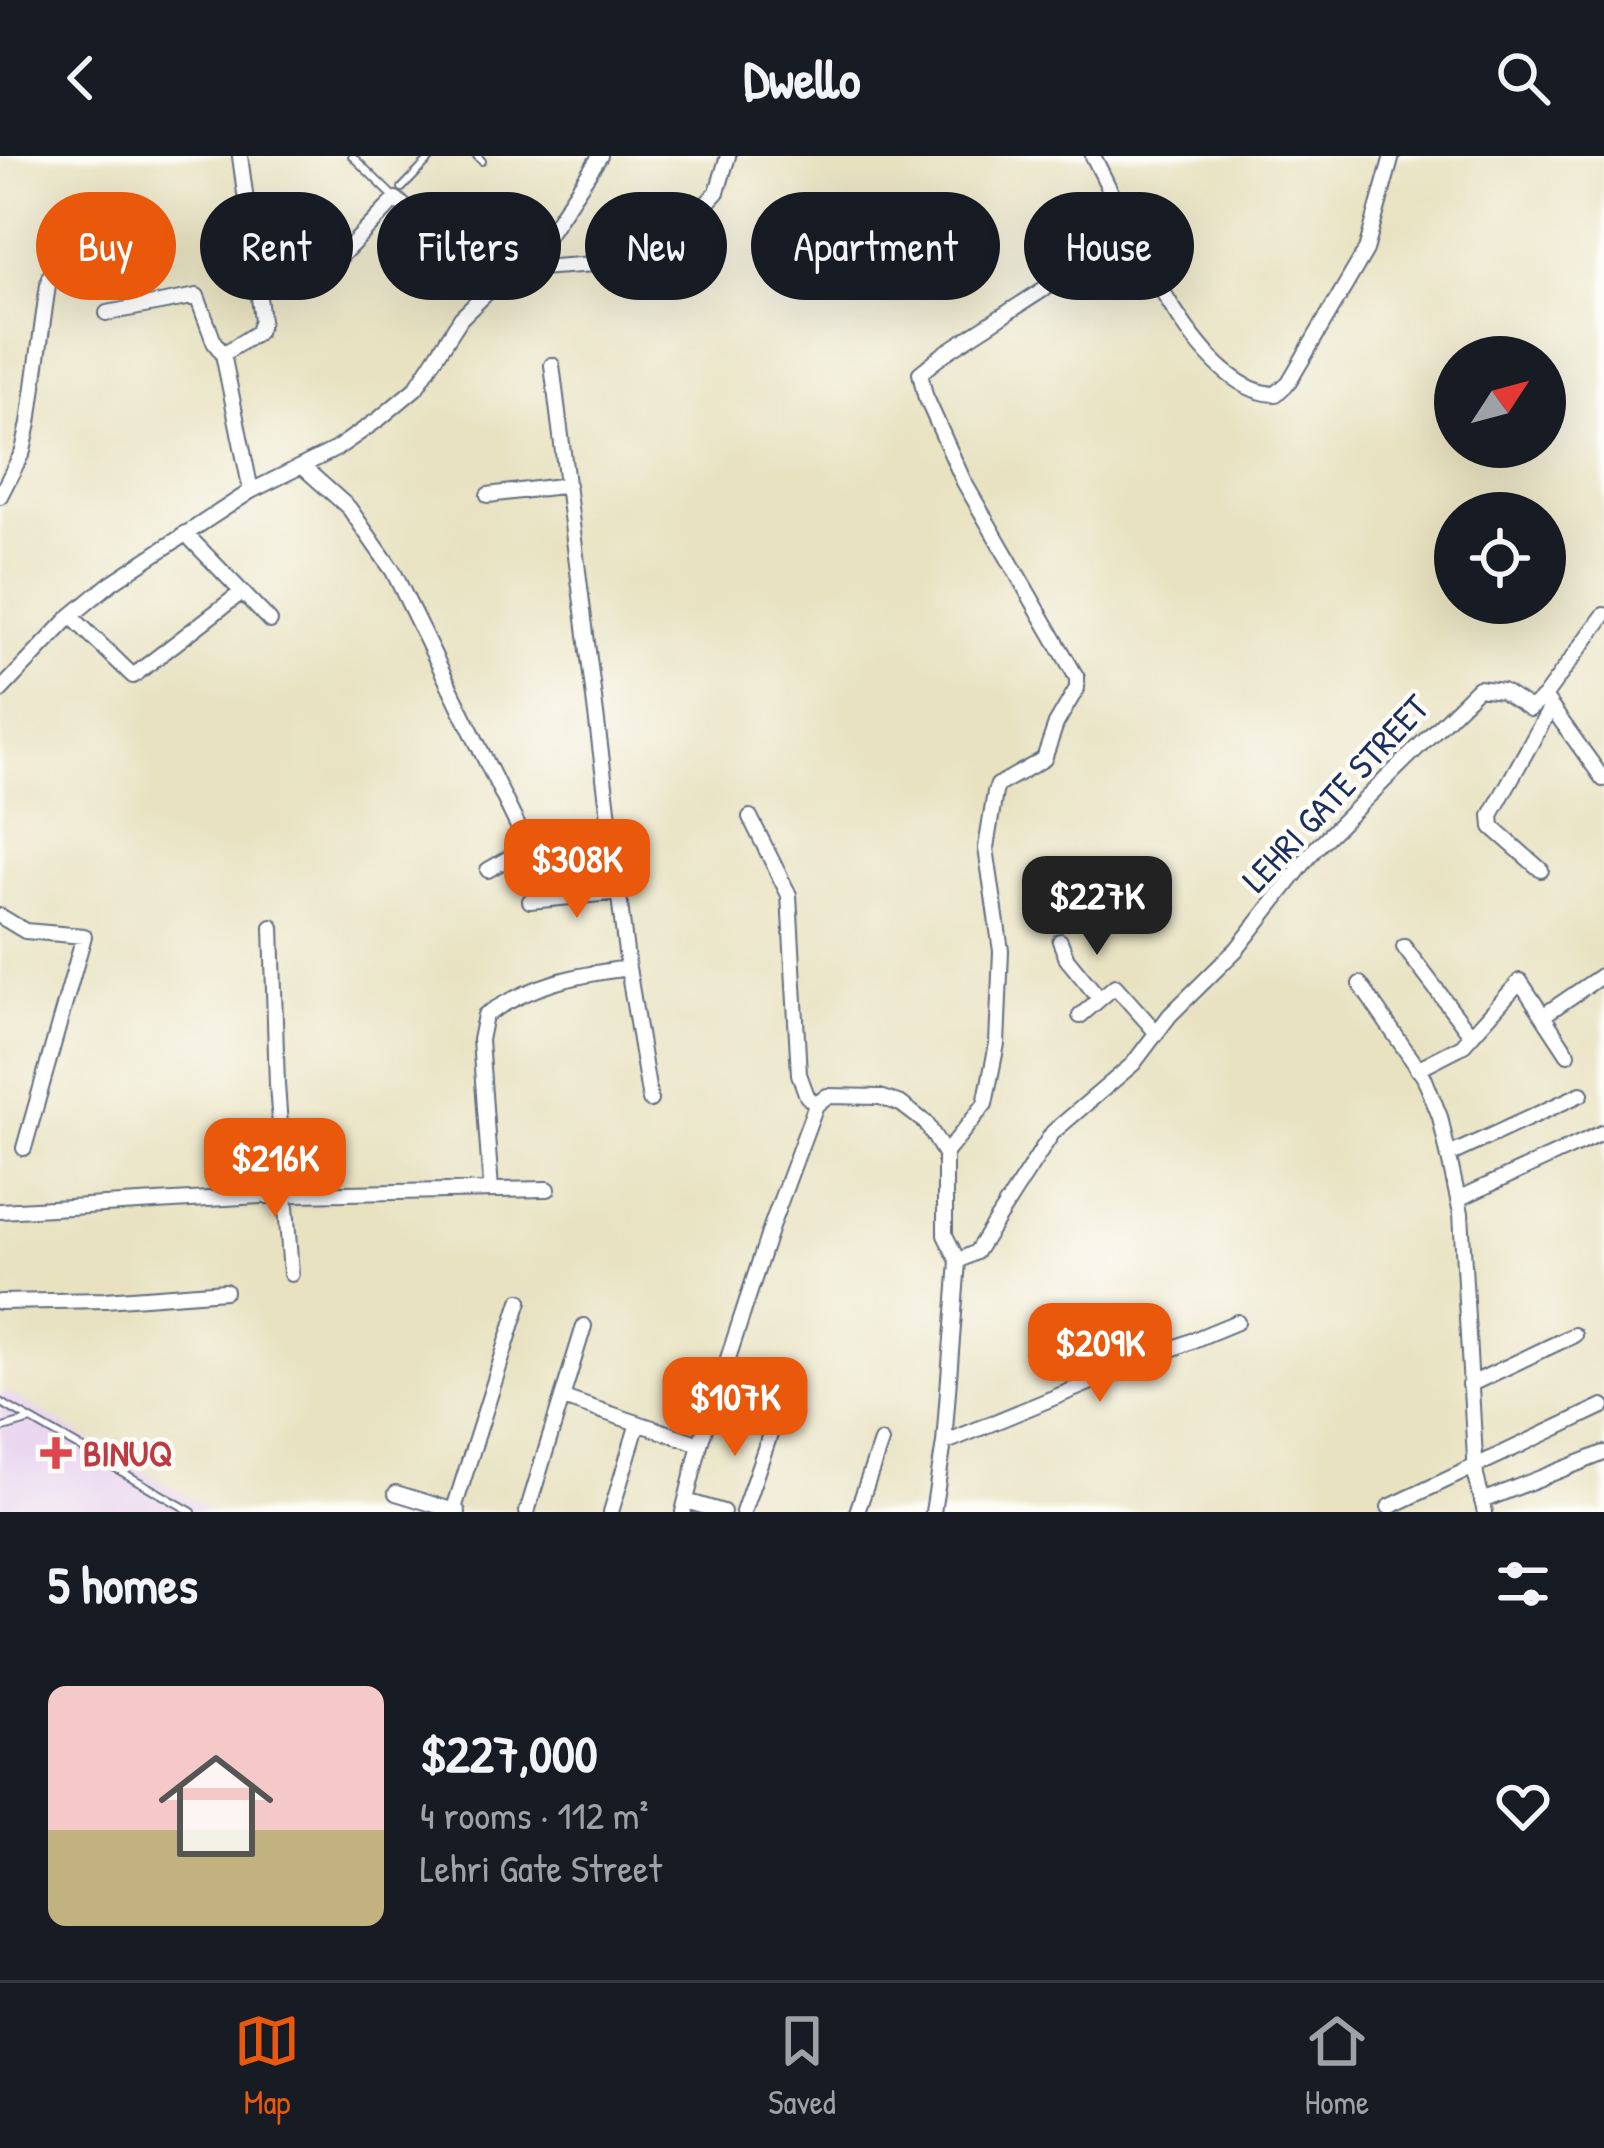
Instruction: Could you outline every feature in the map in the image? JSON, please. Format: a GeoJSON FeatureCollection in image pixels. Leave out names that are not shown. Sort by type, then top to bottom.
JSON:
{"type":"FeatureCollection","features":[{"type":"Feature","properties":{"kind":"street"},"geometry":{"type":"LineString","coordinates":[[223,354],[258,332],[262,320],[240,156]]}},
{"type":"Feature","properties":{"kind":"street"},"geometry":{"type":"LineString","coordinates":[[561,215],[600,156]]}},
{"type":"Feature","properties":{"kind":"street"},"geometry":{"type":"LineString","coordinates":[[561,266],[622,262],[673,242],[716,192],[728,156]]}},
{"type":"Feature","properties":{"kind":"street"},"geometry":{"type":"LineString","coordinates":[[1093,156],[1111,192]]}},
{"type":"Feature","properties":{"kind":"street"},"geometry":{"type":"LineString","coordinates":[[1170,300],[1208,359],[1262,394],[1276,394],[1289,382],[1366,250],[1392,156]]}},
{"type":"Feature","properties":{"kind":"street"},"geometry":{"type":"LineString","coordinates":[[353,243],[377,217]]}},
{"type":"Feature","properties":{"kind":"street"},"geometry":{"type":"LineString","coordinates":[[106,313],[197,296],[223,354],[251,491]]}},
{"type":"Feature","properties":{"kind":"street"},"geometry":{"type":"LineString","coordinates":[[0,496],[26,437],[46,300]]}},
{"type":"Feature","properties":{"kind":"street"},"geometry":{"type":"LineString","coordinates":[[0,691],[71,616],[111,583],[251,491],[303,467],[380,419],[416,388],[461,318],[479,300]]}},
{"type":"Feature","properties":{"kind":"street"},"geometry":{"type":"LineString","coordinates":[[945,1154],[985,1104],[997,1044],[1001,951],[986,848],[995,792],[998,785],[1044,759],[1056,724],[1078,688],[1059,646],[964,482],[920,374],[1025,300]]}},
{"type":"Feature","properties":{"kind":"street"},"geometry":{"type":"LineString","coordinates":[[552,365],[628,968],[650,1100]]}},
{"type":"Feature","properties":{"kind":"street"},"geometry":{"type":"LineString","coordinates":[[303,467],[349,508],[393,571],[528,847],[488,870]]}},
{"type":"Feature","properties":{"kind":"street"},"geometry":{"type":"LineString","coordinates":[[488,495],[568,485]]}},
{"type":"Feature","properties":{"kind":"street"},"geometry":{"type":"LineString","coordinates":[[185,533],[270,621]]}},
{"type":"Feature","properties":{"kind":"street"},"geometry":{"type":"LineString","coordinates":[[71,616],[133,676],[242,592]]}},
{"type":"Feature","properties":{"kind":"street"},"geometry":{"type":"LineString","coordinates":[[1541,870],[1492,827],[1491,815],[1547,702],[1604,615]]}},
{"type":"Feature","properties":{"kind":"street","name":"LEHRI GATE STREET"},"geometry":{"type":"LineString","coordinates":[[958,1261],[976,1252],[1053,1132],[1133,1064],[1237,949],[1315,848],[1478,688],[1502,692],[1531,709],[1547,702]]}},
{"type":"Feature","properties":{"kind":"street"},"geometry":{"type":"LineString","coordinates":[[1547,702],[1603,779]]}},
{"type":"Feature","properties":{"kind":"street"},"geometry":{"type":"LineString","coordinates":[[750,817],[789,896],[799,1074],[816,1105]]}},
{"type":"Feature","properties":{"kind":"street"},"geometry":{"type":"LineString","coordinates":[[530,901],[620,892]]}},
{"type":"Feature","properties":{"kind":"street"},"geometry":{"type":"LineString","coordinates":[[0,916],[25,931],[84,936],[24,1148]]}},
{"type":"Feature","properties":{"kind":"street"},"geometry":{"type":"LineString","coordinates":[[272,927],[277,1085],[291,1274]]}},
{"type":"Feature","properties":{"kind":"street"},"geometry":{"type":"LineString","coordinates":[[1060,941],[1067,958],[1100,998]]}},
{"type":"Feature","properties":{"kind":"street"},"geometry":{"type":"LineString","coordinates":[[1404,947],[1472,1035]]}},
{"type":"Feature","properties":{"kind":"street"},"geometry":{"type":"LineString","coordinates":[[490,1190],[480,1040],[485,1015],[550,981],[628,968]]}},
{"type":"Feature","properties":{"kind":"street"},"geometry":{"type":"LineString","coordinates":[[1544,1015],[1604,974]]}},
{"type":"Feature","properties":{"kind":"street"},"geometry":{"type":"LineString","coordinates":[[1418,1069],[1462,1046],[1520,981],[1568,1054]]}},
{"type":"Feature","properties":{"kind":"street"},"geometry":{"type":"LineString","coordinates":[[1360,984],[1418,1069],[1440,1117],[1458,1199],[1476,1468],[1484,1506],[1604,1453]]}},
{"type":"Feature","properties":{"kind":"street"},"geometry":{"type":"LineString","coordinates":[[1080,1016],[1115,986],[1157,1033]]}},
{"type":"Feature","properties":{"kind":"street"},"geometry":{"type":"LineString","coordinates":[[723,1512],[684,1506],[700,1444],[816,1105],[826,1096],[850,1094],[901,1104],[926,1123],[945,1154],[945,1235],[958,1261],[944,1443],[933,1512]]}},
{"type":"Feature","properties":{"kind":"street"},"geometry":{"type":"LineString","coordinates":[[1449,1155],[1581,1094]]}},
{"type":"Feature","properties":{"kind":"street"},"geometry":{"type":"LineString","coordinates":[[1458,1199],[1604,1132]]}},
{"type":"Feature","properties":{"kind":"street"},"geometry":{"type":"LineString","coordinates":[[0,1211],[287,1195],[548,1189]]}},
{"type":"Feature","properties":{"kind":"street"},"geometry":{"type":"LineString","coordinates":[[0,1302],[225,1291]]}},
{"type":"Feature","properties":{"kind":"street"},"geometry":{"type":"LineString","coordinates":[[396,1493],[455,1512],[520,1301]]}},
{"type":"Feature","properties":{"kind":"street"},"geometry":{"type":"LineString","coordinates":[[944,1443],[1237,1322]]}},
{"type":"Feature","properties":{"kind":"street"},"geometry":{"type":"LineString","coordinates":[[527,1512],[584,1326]]}},
{"type":"Feature","properties":{"kind":"street"},"geometry":{"type":"LineString","coordinates":[[1469,1385],[1574,1335]]}},
{"type":"Feature","properties":{"kind":"street"},"geometry":{"type":"LineString","coordinates":[[563,1398],[700,1444]]}},
{"type":"Feature","properties":{"kind":"street"},"geometry":{"type":"LineString","coordinates":[[1389,1507],[1603,1406]]}},
{"type":"Feature","properties":{"kind":"street"},"geometry":{"type":"LineString","coordinates":[[611,1512],[638,1423]]}},
{"type":"Feature","properties":{"kind":"street"},"geometry":{"type":"LineString","coordinates":[[743,1512],[774,1423]]}},
{"type":"Feature","properties":{"kind":"street"},"geometry":{"type":"LineString","coordinates":[[857,1512],[881,1442]]}},
{"type":"Feature","properties":{"kind":"lane"},"geometry":{"type":"LineString","coordinates":[[352,156],[397,192]]}},
{"type":"Feature","properties":{"kind":"lane"},"geometry":{"type":"LineString","coordinates":[[401,192],[433,156]]}},
{"type":"Feature","properties":{"kind":"lane"},"geometry":{"type":"LineString","coordinates":[[0,1402],[192,1512]]}},
{"type":"Feature","properties":{"kind":"lane"},"geometry":{"type":"LineString","coordinates":[[0,1429],[32,1420]]}},
{"type":"Feature","properties":{"kind":"shaded area","name":"BINUQ"},"geometry":{"type":"Polygon","coordinates":[[[7,1392],[214,1512],[0,1512],[0,1395],[7,1392]]]}},
{"type":"Feature","properties":{"kind":"place","name":"BINUQ"},"geometry":{"type":"Point","coordinates":[56,1453]}}]}
